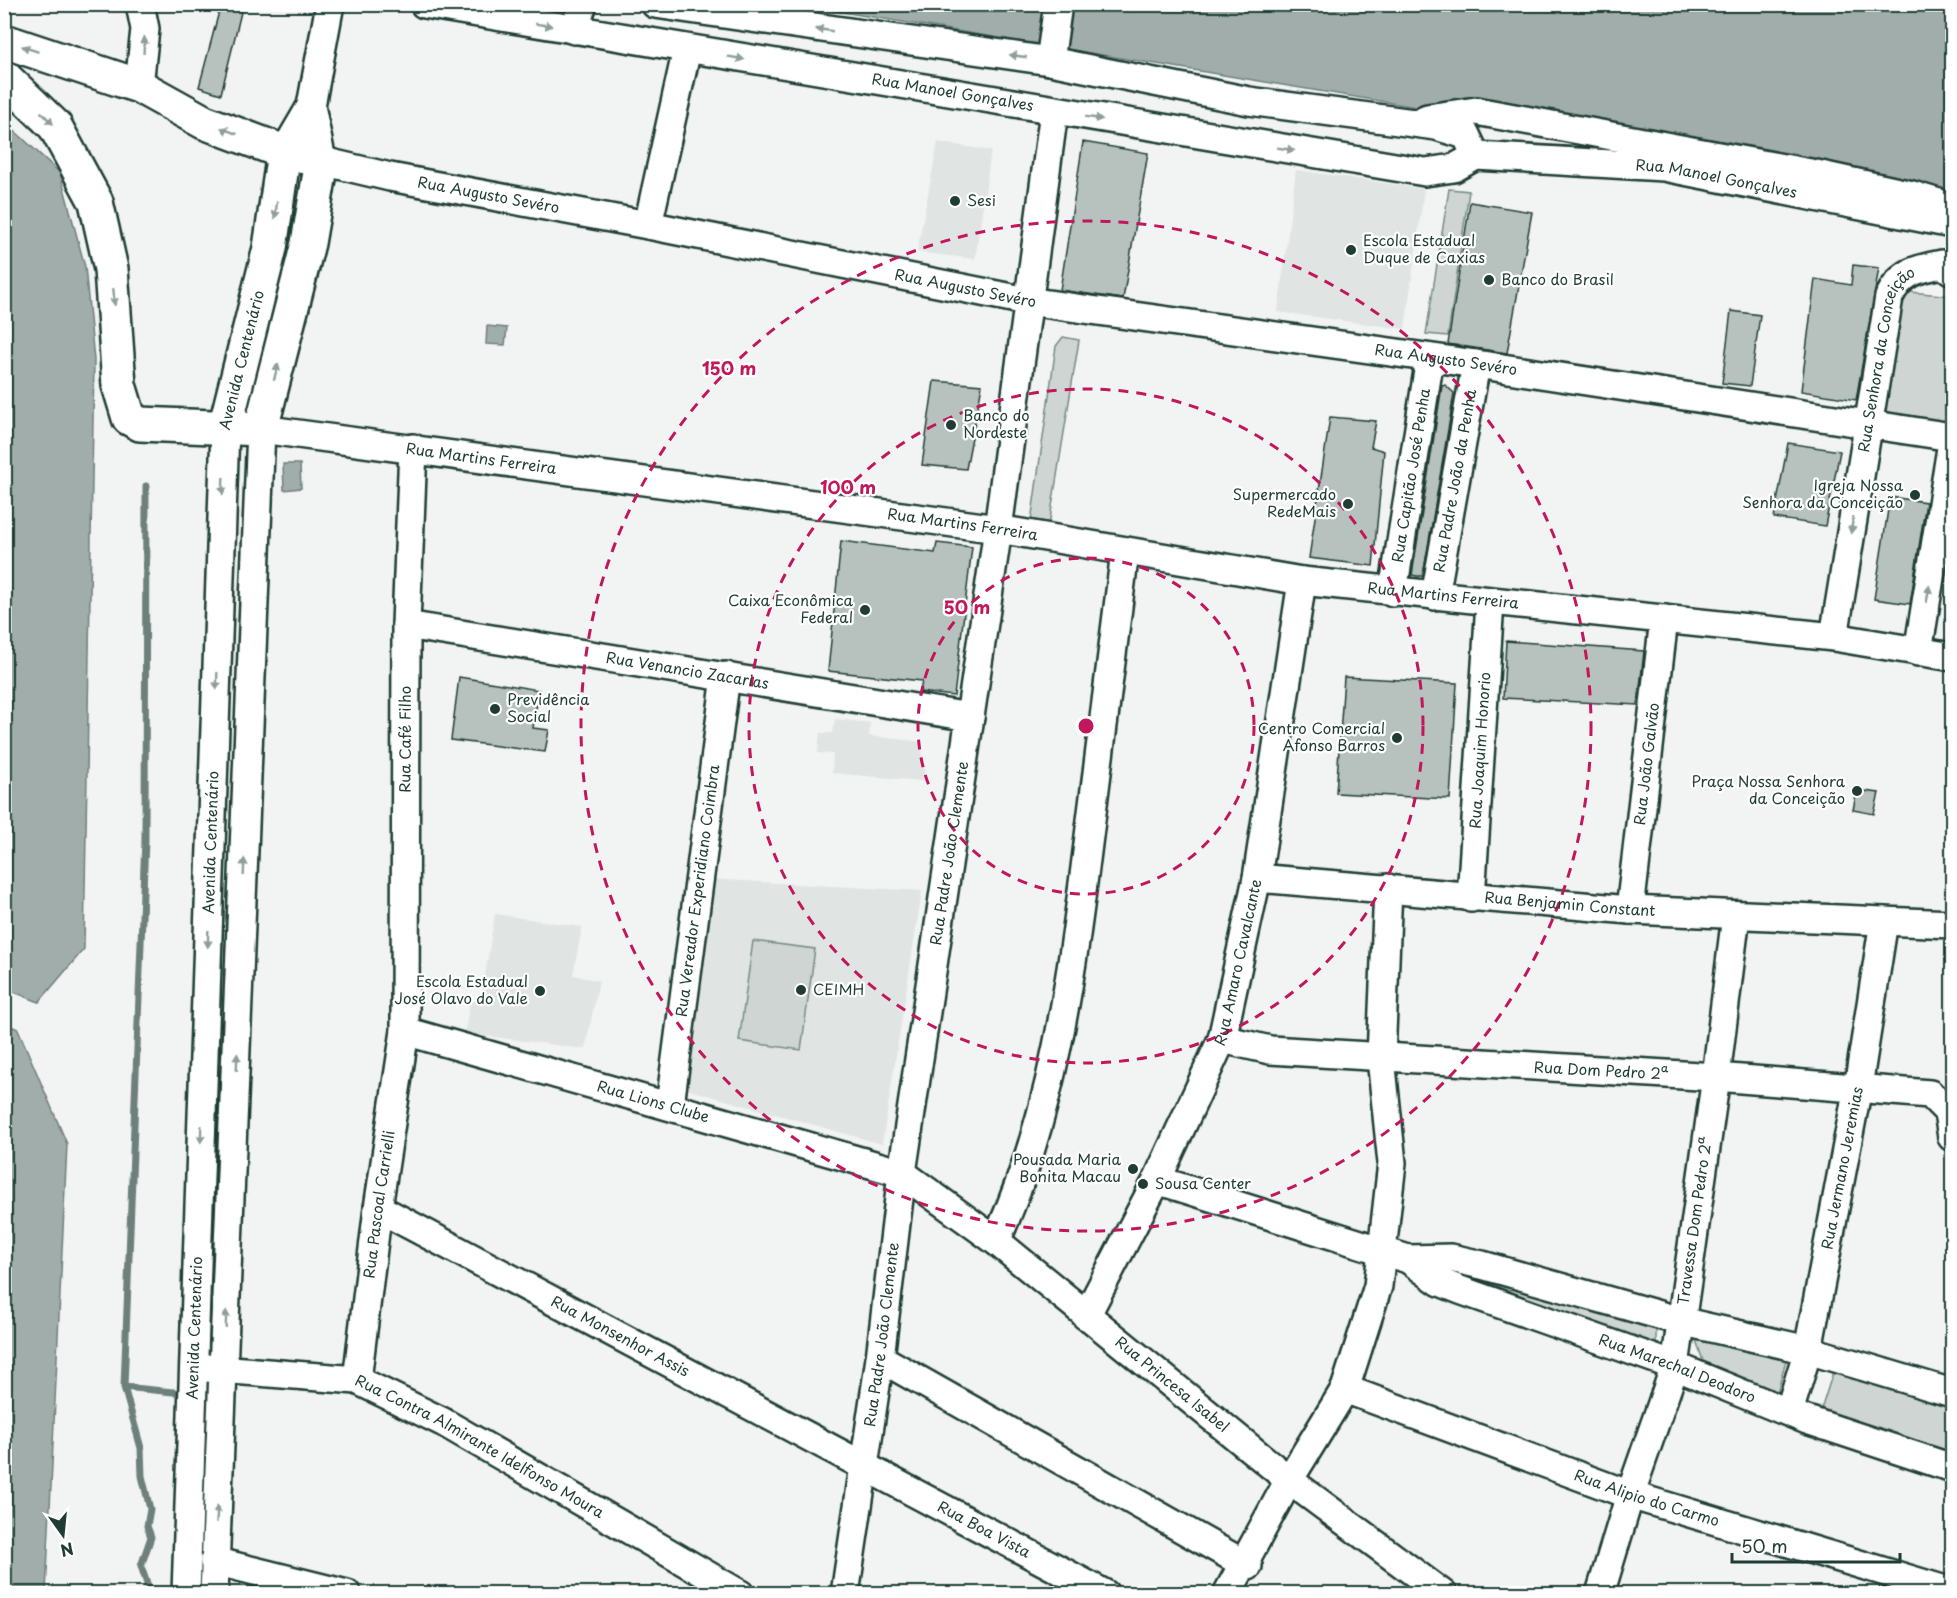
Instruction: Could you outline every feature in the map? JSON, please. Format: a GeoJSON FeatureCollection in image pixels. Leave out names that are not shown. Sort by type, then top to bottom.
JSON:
{"type":"FeatureCollection","features":[{"type":"Feature","properties":{"kind":"main road","name":"Rua Augusto Sevéro"},"geometry":{"type":"LineString","coordinates":[[4,41],[139,86],[204,122],[284,152],[322,161]]}},
{"type":"Feature","properties":{"kind":"main road","name":"Rua Martins Ferreira"},"geometry":{"type":"LineString","coordinates":[[4,77],[55,126],[96,202],[111,269],[119,385],[129,418],[140,424],[261,429]]}},
{"type":"Feature","properties":{"kind":"main road","name":"Avenida Centenário"},"geometry":{"type":"LineString","coordinates":[[225,428],[270,248],[284,152]]}},
{"type":"Feature","properties":{"kind":"main road","name":"Avenida Centenário"},"geometry":{"type":"LineString","coordinates":[[261,429],[308,243],[322,161]]}},
{"type":"Feature","properties":{"kind":"street"},"geometry":{"type":"LineString","coordinates":[[139,86],[145,29],[140,4]]}},
{"type":"Feature","properties":{"kind":"street","name":"Avenida Centenário"},"geometry":{"type":"LineString","coordinates":[[284,152],[311,106],[330,4]]}},
{"type":"Feature","properties":{"kind":"street","name":"Rua Manoel Gonçalves"},"geometry":{"type":"LineString","coordinates":[[424,4],[871,81],[1425,172],[1454,168],[1476,156],[1664,167],[1952,218]]}},
{"type":"Feature","properties":{"kind":"street"},"geometry":{"type":"LineString","coordinates":[[574,30],[583,4]]}},
{"type":"Feature","properties":{"kind":"street"},"geometry":{"type":"LineString","coordinates":[[655,4],[883,38],[1051,54],[1131,77],[1249,101],[1436,126],[1466,135],[1476,156]]}},
{"type":"Feature","properties":{"kind":"street"},"geometry":{"type":"LineString","coordinates":[[1051,54],[1058,4]]}},
{"type":"Feature","properties":{"kind":"street"},"geometry":{"type":"LineString","coordinates":[[871,81],[883,38]]}},
{"type":"Feature","properties":{"kind":"street"},"geometry":{"type":"LineString","coordinates":[[648,225],[687,49]]}},
{"type":"Feature","properties":{"kind":"street"},"geometry":{"type":"LineString","coordinates":[[1131,77],[1150,73],[1244,91],[1434,119],[1476,111],[1816,174],[1912,195],[1952,218],[1947,268]]}},
{"type":"Feature","properties":{"kind":"street","name":"Avenida Centenário"},"geometry":{"type":"LineString","coordinates":[[311,106],[322,161]]}},
{"type":"Feature","properties":{"kind":"street","name":"Rua Padre João Clemente"},"geometry":{"type":"LineString","coordinates":[[845,1593],[880,1358],[902,1173],[998,529],[1054,111]]}},
{"type":"Feature","properties":{"kind":"street","name":"Rua Augusto Sevéro"},"geometry":{"type":"LineString","coordinates":[[322,161],[390,177],[648,225],[1027,301],[1476,364],[1953,437]]}},
{"type":"Feature","properties":{"kind":"street","name":"Rua Senhora da Conceição"},"geometry":{"type":"LineString","coordinates":[[1834,637],[1889,297],[1896,282],[1922,268],[1947,268]]}},
{"type":"Feature","properties":{"kind":"street","name":"Rua Capitão José Penha"},"geometry":{"type":"LineString","coordinates":[[1393,592],[1430,358]]}},
{"type":"Feature","properties":{"kind":"street","name":"Rua Padre João da Penha"},"geometry":{"type":"LineString","coordinates":[[1435,596],[1476,364]]}},
{"type":"Feature","properties":{"kind":"street","name":"Avenida Centenário"},"geometry":{"type":"LineString","coordinates":[[186,1593],[225,428]]}},
{"type":"Feature","properties":{"kind":"street","name":"Avenida Centenário"},"geometry":{"type":"LineString","coordinates":[[214,1593],[261,429]]}},
{"type":"Feature","properties":{"kind":"street","name":"Rua Martins Ferreira"},"geometry":{"type":"LineString","coordinates":[[261,429],[998,529],[1302,580],[1393,592],[1834,637],[1953,657]]}},
{"type":"Feature","properties":{"kind":"street"},"geometry":{"type":"LineString","coordinates":[[1918,652],[1953,442]]}},
{"type":"Feature","properties":{"kind":"street","name":"Rua Café Filho"},"geometry":{"type":"LineString","coordinates":[[405,1031],[406,625],[413,448]]}},
{"type":"Feature","properties":{"kind":"street"},"geometry":{"type":"LineString","coordinates":[[996,1241],[1028,1164],[1060,1037],[1076,938],[1125,551]]}},
{"type":"Feature","properties":{"kind":"street","name":"Rua Amaro Cavalcante"},"geometry":{"type":"LineString","coordinates":[[1086,1316],[1157,1180],[1222,1039],[1257,878],[1302,580]]}},
{"type":"Feature","properties":{"kind":"street","name":"Rua Joaquim Honorio"},"geometry":{"type":"LineString","coordinates":[[1471,898],[1490,602]]}},
{"type":"Feature","properties":{"kind":"street","name":"Rua João Galvão"},"geometry":{"type":"LineString","coordinates":[[1629,910],[1664,619]]}},
{"type":"Feature","properties":{"kind":"street","name":"Rua Venancio Zacarias"},"geometry":{"type":"LineString","coordinates":[[406,625],[970,717]]}},
{"type":"Feature","properties":{"kind":"street","name":"Rua Vereador Experidiano Coimbra"},"geometry":{"type":"LineString","coordinates":[[670,1105],[726,676]]}},
{"type":"Feature","properties":{"kind":"street"},"geometry":{"type":"LineString","coordinates":[[212,817],[246,816]]}},
{"type":"Feature","properties":{"kind":"street","name":"Rua Benjamin Constant"},"geometry":{"type":"LineString","coordinates":[[1257,878],[1629,910],[1953,924]]}},
{"type":"Feature","properties":{"kind":"street"},"geometry":{"type":"LineString","coordinates":[[1227,1593],[1246,1565],[1289,1480],[1345,1389],[1378,1286],[1395,1255],[1392,1163],[1381,1058],[1388,888]]}},
{"type":"Feature","properties":{"kind":"street","name":"Travessa Dom Pedro 2ª"},"geometry":{"type":"LineString","coordinates":[[1608,1592],[1630,1495],[1675,1366],[1716,1077],[1736,915]]}},
{"type":"Feature","properties":{"kind":"street","name":"Rua Jermano Jeremias"},"geometry":{"type":"LineString","coordinates":[[1789,1412],[1808,1350],[1858,1087],[1884,921]]}},
{"type":"Feature","properties":{"kind":"street","name":"Rua Lions Clube"},"geometry":{"type":"LineString","coordinates":[[405,1031],[902,1173]]}},
{"type":"Feature","properties":{"kind":"street","name":"Rua Pascoal Carrielli"},"geometry":{"type":"LineString","coordinates":[[357,1380],[378,1208],[405,1031]]}},
{"type":"Feature","properties":{"kind":"street","name":"Rua Dom Pedro 2ª"},"geometry":{"type":"LineString","coordinates":[[1222,1039],[1270,1050],[1716,1077],[1929,1094],[1948,1112],[1953,1137]]}},
{"type":"Feature","properties":{"kind":"street","name":"Rua Princesa Isabel"},"geometry":{"type":"LineString","coordinates":[[902,1173],[996,1241],[1289,1480],[1443,1593]]}},
{"type":"Feature","properties":{"kind":"street","name":"Rua Marechal Deodoro"},"geometry":{"type":"LineString","coordinates":[[1157,1180],[1395,1255],[1440,1282],[1460,1290],[1675,1366],[1789,1412],[1953,1468]]}},
{"type":"Feature","properties":{"kind":"street","name":"Rua Monsenhor Assis"},"geometry":{"type":"LineString","coordinates":[[378,1208],[863,1465]]}},
{"type":"Feature","properties":{"kind":"street","name":"Rua Marechal Deodoro"},"geometry":{"type":"LineString","coordinates":[[1395,1255],[1451,1258],[1680,1321],[1808,1350],[1953,1393]]}},
{"type":"Feature","properties":{"kind":"street"},"geometry":{"type":"LineString","coordinates":[[880,1358],[1246,1565]]}},
{"type":"Feature","properties":{"kind":"street","name":"Rua Contra Almirante Idelfonso Moura"},"geometry":{"type":"LineString","coordinates":[[195,1368],[357,1380],[443,1422],[740,1593]]}},
{"type":"Feature","properties":{"kind":"street","name":"Rua Alipio do Carmo"},"geometry":{"type":"LineString","coordinates":[[1345,1389],[1630,1495],[1953,1592]]}},
{"type":"Feature","properties":{"kind":"street","name":"Rua Boa Vista"},"geometry":{"type":"LineString","coordinates":[[863,1465],[1104,1593]]}},
{"type":"Feature","properties":{"kind":"street"},"geometry":{"type":"LineString","coordinates":[[214,1562],[347,1593]]}},
{"type":"Feature","properties":{"kind":"shaded area"},"geometry":{"type":"Polygon","coordinates":[[[800,5],[1952,5],[1952,199],[1472,98],[1422,108],[800,5]]]}},
{"type":"Feature","properties":{"kind":"shaded area"},"geometry":{"type":"Polygon","coordinates":[[[4,121],[60,173],[85,267],[94,360],[84,949],[39,1002],[4,988],[4,121]]]}},
{"type":"Feature","properties":{"kind":"shaded area","name":"Sesi"},"geometry":{"type":"Polygon","coordinates":[[[938,142],[991,151],[975,259],[917,252],[938,142]]]}},
{"type":"Feature","properties":{"kind":"shaded area","name":"Escola Estadual Duque de Caxias"},"geometry":{"type":"Polygon","coordinates":[[[1296,170],[1424,189],[1405,329],[1278,312],[1296,170]]]}},
{"type":"Feature","properties":{"kind":"shaded area"},"geometry":{"type":"Polygon","coordinates":[[[1449,189],[1469,191],[1448,336],[1426,334],[1449,189]]]}},
{"type":"Feature","properties":{"kind":"shaded area"},"geometry":{"type":"Polygon","coordinates":[[[1910,292],[1952,296],[1952,384],[1947,417],[1943,427],[1886,419],[1882,407],[1903,294],[1910,292]]]}},
{"type":"Feature","properties":{"kind":"shaded area"},"geometry":{"type":"Polygon","coordinates":[[[487,326],[507,328],[505,345],[486,344],[487,326]]]}},
{"type":"Feature","properties":{"kind":"shaded area"},"geometry":{"type":"Polygon","coordinates":[[[1063,337],[1079,340],[1049,525],[1031,522],[1056,346],[1063,337]]]}},
{"type":"Feature","properties":{"kind":"shaded area"},"geometry":{"type":"Polygon","coordinates":[[[283,464],[300,464],[301,488],[284,490],[283,464]]]}},
{"type":"Feature","properties":{"kind":"shaded area"},"geometry":{"type":"Polygon","coordinates":[[[835,719],[870,723],[869,736],[923,742],[921,764],[925,765],[923,781],[832,773],[833,754],[818,753],[820,733],[833,733],[835,719]]]}},
{"type":"Feature","properties":{"kind":"shaded area","name":"CEIMH"},"geometry":{"type":"Polygon","coordinates":[[[708,879],[922,891],[882,1144],[686,1089],[708,879]]]}},
{"type":"Feature","properties":{"kind":"shaded area","name":"Escola Estadual José Olavo do Vale"},"geometry":{"type":"Polygon","coordinates":[[[495,914],[582,927],[573,975],[599,981],[585,1049],[465,1033],[470,1001],[481,1001],[495,914]]]}},
{"type":"Feature","properties":{"kind":"shaded area"},"geometry":{"type":"Polygon","coordinates":[[[753,941],[815,949],[801,1050],[739,1041],[753,941]]]}},
{"type":"Feature","properties":{"kind":"shaded area"},"geometry":{"type":"Polygon","coordinates":[[[4,1023],[18,1029],[67,1144],[46,1593],[5,1593],[4,1023]]]}},
{"type":"Feature","properties":{"kind":"shaded area"},"geometry":{"type":"Polygon","coordinates":[[[1423,1263],[1656,1319],[1656,1349],[1423,1263]]]}},
{"type":"Feature","properties":{"kind":"shaded area"},"geometry":{"type":"Polygon","coordinates":[[[1695,1337],[1787,1356],[1777,1394],[1705,1367],[1695,1337]]]}},
{"type":"Feature","properties":{"kind":"shaded area"},"geometry":{"type":"Polygon","coordinates":[[[1834,1369],[1952,1400],[1952,1459],[1820,1413],[1834,1369]]]}},
{"type":"Feature","properties":{"kind":"building"},"geometry":{"type":"Polygon","coordinates":[[[221,4],[243,4],[221,94],[199,87],[221,4]]]}},
{"type":"Feature","properties":{"kind":"building"},"geometry":{"type":"Polygon","coordinates":[[[1083,142],[1148,153],[1123,299],[1060,290],[1083,142]]]}},
{"type":"Feature","properties":{"kind":"building","name":"Banco do Brasil"},"geometry":{"type":"Polygon","coordinates":[[[1470,202],[1532,212],[1507,353],[1448,344],[1470,202]]]}},
{"type":"Feature","properties":{"kind":"building"},"geometry":{"type":"Polygon","coordinates":[[[1853,265],[1879,268],[1856,400],[1801,391],[1815,279],[1851,285],[1853,265]]]}},
{"type":"Feature","properties":{"kind":"building"},"geometry":{"type":"Polygon","coordinates":[[[1731,311],[1760,315],[1750,386],[1722,383],[1731,311]]]}},
{"type":"Feature","properties":{"kind":"building","name":"Banco do Nordeste"},"geometry":{"type":"Polygon","coordinates":[[[934,381],[982,385],[966,469],[922,465],[934,381]]]}},
{"type":"Feature","properties":{"kind":"building"},"geometry":{"type":"Polygon","coordinates":[[[1445,385],[1454,393],[1423,576],[1417,576],[1412,575],[1442,386],[1445,385]]]}},
{"type":"Feature","properties":{"kind":"building","name":"Supermercado RedeMais"},"geometry":{"type":"Polygon","coordinates":[[[1330,417],[1376,421],[1371,447],[1384,451],[1373,566],[1309,558],[1330,417]]]}},
{"type":"Feature","properties":{"kind":"building"},"geometry":{"type":"Polygon","coordinates":[[[1788,443],[1840,451],[1825,526],[1774,518],[1788,443]]]}},
{"type":"Feature","properties":{"kind":"building"},"geometry":{"type":"Polygon","coordinates":[[[1890,497],[1926,502],[1910,604],[1874,599],[1890,497]]]}},
{"type":"Feature","properties":{"kind":"building"},"geometry":{"type":"Polygon","coordinates":[[[841,541],[935,553],[937,543],[972,547],[954,696],[920,692],[922,681],[828,671],[841,541]]]}},
{"type":"Feature","properties":{"kind":"building"},"geometry":{"type":"Polygon","coordinates":[[[1506,641],[1644,651],[1638,705],[1503,698],[1506,641]]]}},
{"type":"Feature","properties":{"kind":"building","name":"Previdência Social"},"geometry":{"type":"Polygon","coordinates":[[[459,677],[539,690],[533,728],[549,730],[545,752],[451,740],[459,677]]]}},
{"type":"Feature","properties":{"kind":"building","name":"Centro Comercial Afonso Barros"},"geometry":{"type":"Polygon","coordinates":[[[1344,677],[1457,683],[1450,799],[1336,793],[1344,677]]]}},
{"type":"Feature","properties":{"kind":"building"},"geometry":{"type":"Polygon","coordinates":[[[1857,790],[1879,793],[1874,814],[1853,810],[1857,790]]]}},
{"type":"Feature","properties":{"kind":"waterway"},"geometry":{"type":"LineString","coordinates":[[146,486],[145,839],[124,1387],[141,1448],[142,1476],[150,1509],[147,1526],[151,1537],[141,1566],[149,1590],[147,1594]]}},
{"type":"Feature","properties":{"kind":"waterway"},"geometry":{"type":"LineString","coordinates":[[124,1387],[183,1393]]}},
{"type":"Feature","properties":{"kind":"waterway"},"geometry":{"type":"LineString","coordinates":[[149,1590],[180,1592]]}},
{"type":"Feature","properties":{"kind":"place","name":"Sesi"},"geometry":{"type":"Point","coordinates":[955,201]}},
{"type":"Feature","properties":{"kind":"place","name":"Escola Estadual Duque de Caxias"},"geometry":{"type":"Point","coordinates":[1351,250]}},
{"type":"Feature","properties":{"kind":"place","name":"Banco do Brasil"},"geometry":{"type":"Point","coordinates":[1489,280]}},
{"type":"Feature","properties":{"kind":"place","name":"Banco do Nordeste"},"geometry":{"type":"Point","coordinates":[951,425]}},
{"type":"Feature","properties":{"kind":"place","name":"Igreja Nossa Senhora da Conceição"},"geometry":{"type":"Point","coordinates":[1915,495]}},
{"type":"Feature","properties":{"kind":"place","name":"Supermercado RedeMais"},"geometry":{"type":"Point","coordinates":[1348,504]}},
{"type":"Feature","properties":{"kind":"place","name":"Caixa Econômica Federal"},"geometry":{"type":"Point","coordinates":[865,610]}},
{"type":"Feature","properties":{"kind":"place","name":"Previdência Social"},"geometry":{"type":"Point","coordinates":[495,709]}},
{"type":"Feature","properties":{"kind":"place","name":"Centro Comercial Afonso Barros"},"geometry":{"type":"Point","coordinates":[1397,738]}},
{"type":"Feature","properties":{"kind":"place","name":"Praça Nossa Senhora da Conceição"},"geometry":{"type":"Point","coordinates":[1857,791]}},
{"type":"Feature","properties":{"kind":"place","name":"CEIMH"},"geometry":{"type":"Point","coordinates":[801,990]}},
{"type":"Feature","properties":{"kind":"place","name":"Escola Estadual José Olavo do Vale"},"geometry":{"type":"Point","coordinates":[540,991]}},
{"type":"Feature","properties":{"kind":"place","name":"Pousada Maria Bonita Macau"},"geometry":{"type":"Point","coordinates":[1133,1169]}},
{"type":"Feature","properties":{"kind":"place","name":"Sousa Center"},"geometry":{"type":"Point","coordinates":[1143,1184]}}]}
